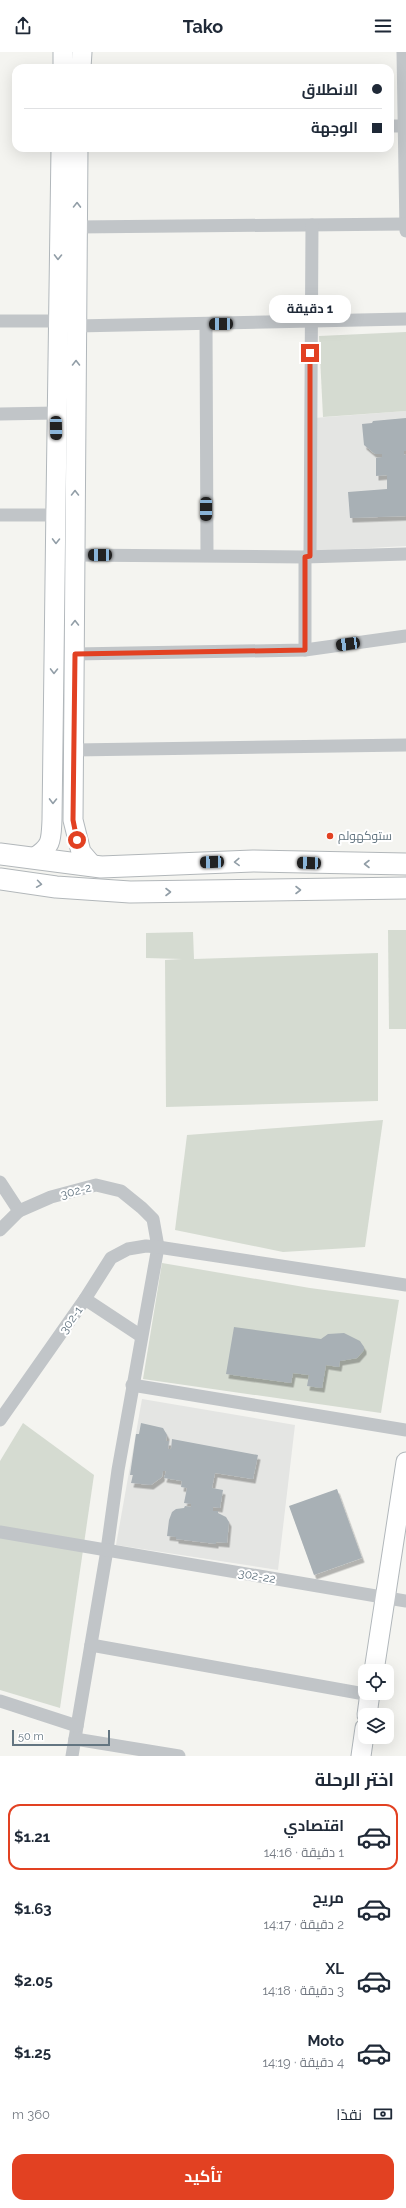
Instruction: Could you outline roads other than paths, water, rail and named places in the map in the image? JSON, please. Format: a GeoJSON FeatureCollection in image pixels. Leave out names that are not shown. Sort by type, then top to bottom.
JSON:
{"type":"FeatureCollection","features":[{"type":"Feature","properties":{"kind":"main road"},"geometry":{"type":"LineString","coordinates":[[62,64],[63,52]]}},
{"type":"Feature","properties":{"kind":"main road"},"geometry":{"type":"LineString","coordinates":[[81,64],[82,52]]}},
{"type":"Feature","properties":{"kind":"main road"},"geometry":{"type":"LineString","coordinates":[[35,858],[47,850],[51,836],[52,820],[57,516],[57,321],[61,152]]}},
{"type":"Feature","properties":{"kind":"main road"},"geometry":{"type":"LineString","coordinates":[[78,152],[73,820],[81,852],[93,866]]}},
{"type":"Feature","properties":{"kind":"main road"},"geometry":{"type":"LineString","coordinates":[[52,820],[73,820]]}},
{"type":"Feature","properties":{"kind":"main road"},"geometry":{"type":"LineString","coordinates":[[0,854],[93,866],[253,861],[406,864]]}},
{"type":"Feature","properties":{"kind":"main road"},"geometry":{"type":"LineString","coordinates":[[0,880],[56,887],[130,892],[406,888]]}},
{"type":"Feature","properties":{"kind":"main road"},"geometry":{"type":"LineString","coordinates":[[375,1664],[406,1462]]}},
{"type":"Feature","properties":{"kind":"main road"},"geometry":{"type":"LineString","coordinates":[[361,1756],[363,1744]]}},
{"type":"Feature","properties":{"kind":"street"},"geometry":{"type":"LineString","coordinates":[[403,52],[406,233]]}},
{"type":"Feature","properties":{"kind":"street"},"geometry":{"type":"LineString","coordinates":[[394,126],[404,126]]}},
{"type":"Feature","properties":{"kind":"street"},"geometry":{"type":"LineString","coordinates":[[77,227],[406,224]]}},
{"type":"Feature","properties":{"kind":"street"},"geometry":{"type":"LineString","coordinates":[[305,650],[308,556],[312,225]]}},
{"type":"Feature","properties":{"kind":"street"},"geometry":{"type":"LineString","coordinates":[[76,326],[406,319]]}},
{"type":"Feature","properties":{"kind":"street"},"geometry":{"type":"LineString","coordinates":[[0,321],[57,321]]}},
{"type":"Feature","properties":{"kind":"street"},"geometry":{"type":"LineString","coordinates":[[206,324],[207,555]]}},
{"type":"Feature","properties":{"kind":"street"},"geometry":{"type":"LineString","coordinates":[[0,414],[56,413]]}},
{"type":"Feature","properties":{"kind":"street"},"geometry":{"type":"LineString","coordinates":[[0,515],[57,516]]}},
{"type":"Feature","properties":{"kind":"street"},"geometry":{"type":"LineString","coordinates":[[74,555],[308,556],[406,554]]}},
{"type":"Feature","properties":{"kind":"street"},"geometry":{"type":"LineString","coordinates":[[75,654],[305,650],[406,636]]}},
{"type":"Feature","properties":{"kind":"street"},"geometry":{"type":"LineString","coordinates":[[74,750],[406,745]]}},
{"type":"Feature","properties":{"kind":"street"},"geometry":{"type":"LineString","coordinates":[[0,1182],[18,1211]]}},
{"type":"Feature","properties":{"kind":"street","name":"302-2"},"geometry":{"type":"LineString","coordinates":[[0,1230],[18,1211],[51,1197],[96,1185],[121,1191],[153,1219],[158,1247]]}},
{"type":"Feature","properties":{"kind":"street","name":"302-1"},"geometry":{"type":"LineString","coordinates":[[0,1420],[85,1299],[111,1258],[128,1249],[146,1246],[158,1247],[406,1285]]}},
{"type":"Feature","properties":{"kind":"street"},"geometry":{"type":"LineString","coordinates":[[72,1756],[107,1550],[132,1385],[158,1247]]}},
{"type":"Feature","properties":{"kind":"street"},"geometry":{"type":"LineString","coordinates":[[85,1299],[142,1336]]}},
{"type":"Feature","properties":{"kind":"street"},"geometry":{"type":"LineString","coordinates":[[132,1385],[406,1430]]}},
{"type":"Feature","properties":{"kind":"street","name":"302-22"},"geometry":{"type":"LineString","coordinates":[[0,1532],[406,1601]]}},
{"type":"Feature","properties":{"kind":"street"},"geometry":{"type":"LineString","coordinates":[[91,1645],[358,1692]]}},
{"type":"Feature","properties":{"kind":"street"},"geometry":{"type":"LineString","coordinates":[[0,1701],[77,1726]]}},
{"type":"Feature","properties":{"kind":"street"},"geometry":{"type":"LineString","coordinates":[[75,1739],[179,1756]]}},
{"type":"Feature","properties":{"kind":"place","name":"ستوكهولم"},"geometry":{"type":"Point","coordinates":[330,836]}}]}
